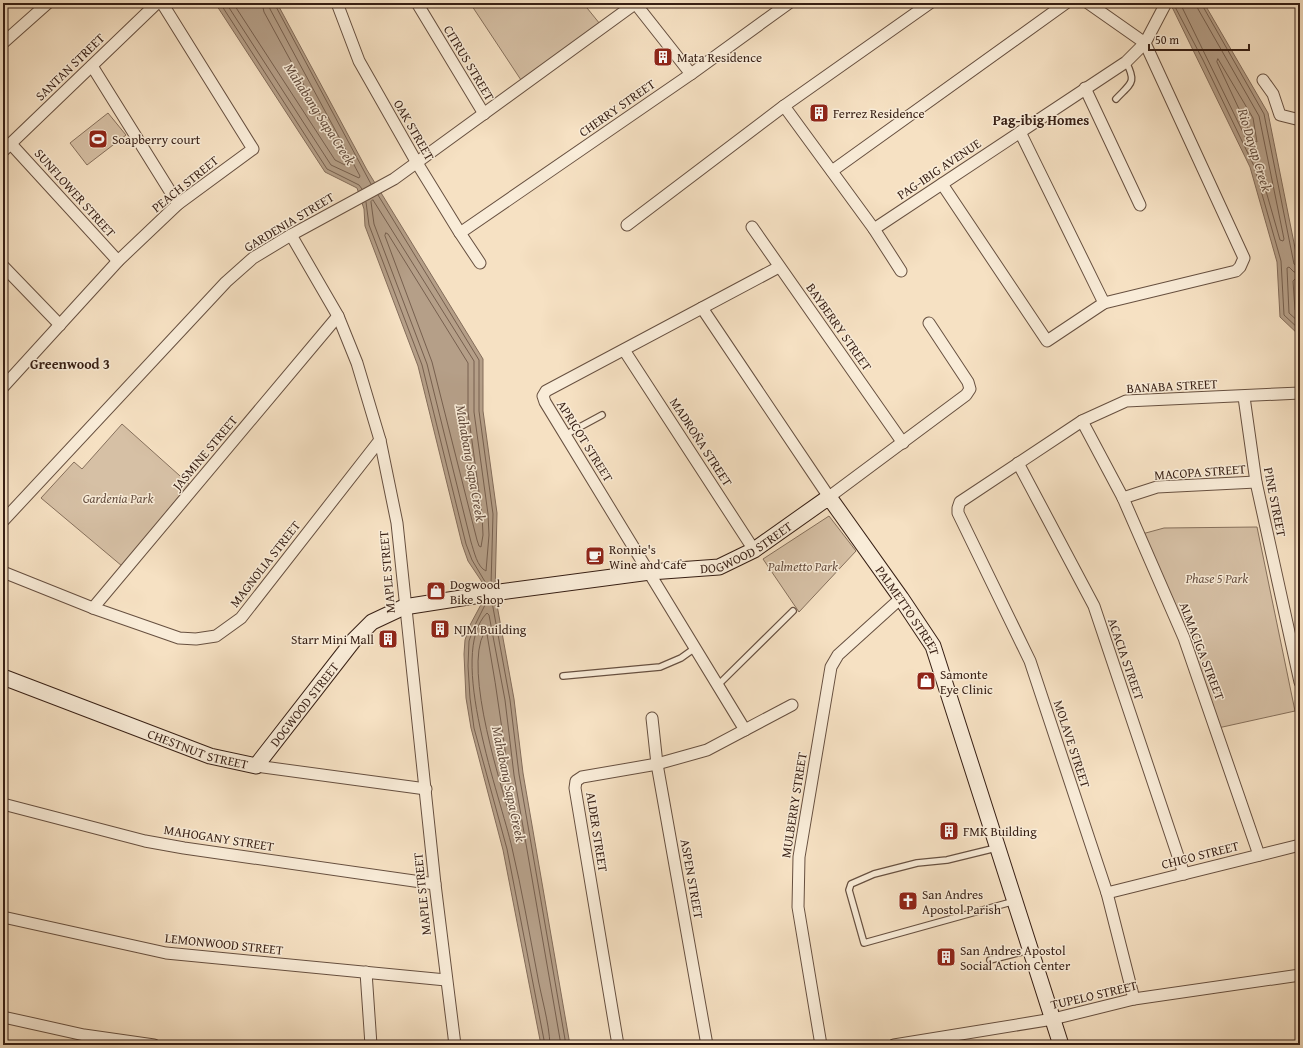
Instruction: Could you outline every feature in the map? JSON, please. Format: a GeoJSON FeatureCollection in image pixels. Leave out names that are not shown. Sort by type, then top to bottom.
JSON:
{"type":"FeatureCollection","features":[{"type":"Feature","properties":{"kind":"street"},"geometry":{"type":"LineString","coordinates":[[3,43],[48,3]]}},
{"type":"Feature","properties":{"kind":"street","name":"SANTAN STREET"},"geometry":{"type":"LineString","coordinates":[[7,147],[157,3]]}},
{"type":"Feature","properties":{"kind":"street","name":"PEACH STREET"},"geometry":{"type":"LineString","coordinates":[[3,387],[118,261],[178,204],[253,149],[162,3]]}},
{"type":"Feature","properties":{"kind":"street","name":"OAK STREET"},"geometry":{"type":"LineString","coordinates":[[337,3],[360,61],[417,163],[480,263]]}},
{"type":"Feature","properties":{"kind":"street"},"geometry":{"type":"LineString","coordinates":[[635,3],[691,74]]}},
{"type":"Feature","properties":{"kind":"street","name":"GARDENIA STREET"},"geometry":{"type":"LineString","coordinates":[[3,521],[226,282],[253,258],[291,235],[394,179],[635,3]]}},
{"type":"Feature","properties":{"kind":"street","name":"CHERRY STREET"},"geometry":{"type":"LineString","coordinates":[[460,233],[691,74],[789,3]]}},
{"type":"Feature","properties":{"kind":"street"},"geometry":{"type":"LineString","coordinates":[[627,225],[784,106],[930,3]]}},
{"type":"Feature","properties":{"kind":"street"},"geometry":{"type":"LineString","coordinates":[[832,171],[1066,3]]}},
{"type":"Feature","properties":{"kind":"street"},"geometry":{"type":"LineString","coordinates":[[942,184],[1047,340],[1104,303],[1236,271],[1240,267],[1244,258],[1145,43],[1088,3]]}},
{"type":"Feature","properties":{"kind":"street","name":"PAG-IBIG AVENUE"},"geometry":{"type":"LineString","coordinates":[[874,229],[1126,62],[1145,43],[1166,3]]}},
{"type":"Feature","properties":{"kind":"street","name":"CITRUS STREET"},"geometry":{"type":"LineString","coordinates":[[419,4],[484,114]]}},
{"type":"Feature","properties":{"kind":"street"},"geometry":{"type":"LineString","coordinates":[[92,66],[178,204]]}},
{"type":"Feature","properties":{"kind":"street"},"geometry":{"type":"LineString","coordinates":[[1263,80],[1273,94],[1280,115],[1300,120]]}},
{"type":"Feature","properties":{"kind":"street"},"geometry":{"type":"LineString","coordinates":[[1085,88],[1140,205]]}},
{"type":"Feature","properties":{"kind":"street"},"geometry":{"type":"LineString","coordinates":[[784,106],[874,229],[901,271]]}},
{"type":"Feature","properties":{"kind":"street"},"geometry":{"type":"LineString","coordinates":[[1020,132],[1104,303]]}},
{"type":"Feature","properties":{"kind":"street","name":"SUNFLOWER STREET"},"geometry":{"type":"LineString","coordinates":[[7,147],[118,261]]}},
{"type":"Feature","properties":{"kind":"street","name":"BAYBERRY STREET"},"geometry":{"type":"LineString","coordinates":[[752,227],[902,443]]}},
{"type":"Feature","properties":{"kind":"street","name":"MAPLE STREET"},"geometry":{"type":"LineString","coordinates":[[291,235],[338,316],[357,363],[380,440],[397,523],[404,607],[426,789],[435,884],[454,1045]]}},
{"type":"Feature","properties":{"kind":"street"},"geometry":{"type":"LineString","coordinates":[[3,266],[60,325]]}},
{"type":"Feature","properties":{"kind":"street","name":"APRICOT STREET"},"geometry":{"type":"LineString","coordinates":[[745,730],[545,402],[543,396],[546,391],[779,267]]}},
{"type":"Feature","properties":{"kind":"street","name":"PALMETTO STREET"},"geometry":{"type":"LineString","coordinates":[[702,308],[829,497],[901,598],[933,646],[996,848],[1061,1045]]}},
{"type":"Feature","properties":{"kind":"street","name":"JASMINE STREET"},"geometry":{"type":"LineString","coordinates":[[93,608],[338,316]]}},
{"type":"Feature","properties":{"kind":"street","name":"DOGWOOD STREET"},"geometry":{"type":"LineString","coordinates":[[256,766],[354,640],[372,622],[404,607],[456,598],[650,572],[719,567],[754,550],[829,497],[966,395],[970,389],[968,382],[929,323]]}},
{"type":"Feature","properties":{"kind":"street","name":"MADROÑA STREET"},"geometry":{"type":"LineString","coordinates":[[624,350],[754,550]]}},
{"type":"Feature","properties":{"kind":"street","name":"BANABA STREET"},"geometry":{"type":"LineString","coordinates":[[958,508],[960,502],[1082,421],[1126,401],[1244,397],[1300,393]]}},
{"type":"Feature","properties":{"kind":"street","name":"PINE STREET"},"geometry":{"type":"LineString","coordinates":[[1244,397],[1256,482],[1300,682]]}},
{"type":"Feature","properties":{"kind":"street","name":"ALMACIGA STREET"},"geometry":{"type":"LineString","coordinates":[[1082,421],[1123,498],[1184,638],[1259,855]]}},
{"type":"Feature","properties":{"kind":"street","name":"MAGNOLIA STREET"},"geometry":{"type":"LineString","coordinates":[[3,572],[93,608],[180,638],[196,639],[216,636],[241,618],[380,440]]}},
{"type":"Feature","properties":{"kind":"street","name":"ACACIA STREET"},"geometry":{"type":"LineString","coordinates":[[1018,463],[1094,606],[1184,874]]}},
{"type":"Feature","properties":{"kind":"street","name":"MACOPA STREET"},"geometry":{"type":"LineString","coordinates":[[1123,498],[1157,487],[1256,482]]}},
{"type":"Feature","properties":{"kind":"street","name":"MOLAVE STREET"},"geometry":{"type":"LineString","coordinates":[[958,508],[958,514],[1030,661],[1107,893],[1134,999]]}},
{"type":"Feature","properties":{"kind":"street","name":"MULBERRY STREET"},"geometry":{"type":"LineString","coordinates":[[821,1045],[798,907],[799,857],[831,667],[838,655],[901,598]]}},
{"type":"Feature","properties":{"kind":"street","name":"CHESTNUT STREET"},"geometry":{"type":"LineString","coordinates":[[3,677],[210,756],[256,766],[426,789]]}},
{"type":"Feature","properties":{"kind":"street","name":"ALDER STREET"},"geometry":{"type":"LineString","coordinates":[[618,1045],[575,788],[576,781],[582,777],[657,764],[706,750],[792,705]]}},
{"type":"Feature","properties":{"kind":"street","name":"ASPEN STREET"},"geometry":{"type":"LineString","coordinates":[[652,718],[657,764],[706,1045]]}},
{"type":"Feature","properties":{"kind":"street","name":"MAHOGANY STREET"},"geometry":{"type":"LineString","coordinates":[[3,804],[145,841],[435,884]]}},
{"type":"Feature","properties":{"kind":"street","name":"CHICO STREET"},"geometry":{"type":"LineString","coordinates":[[1107,893],[1300,846]]}},
{"type":"Feature","properties":{"kind":"street","name":"LEMONWOOD STREET"},"geometry":{"type":"LineString","coordinates":[[3,917],[166,953],[446,980]]}},
{"type":"Feature","properties":{"kind":"street"},"geometry":{"type":"LineString","coordinates":[[366,972],[371,1045]]}},
{"type":"Feature","properties":{"kind":"street","name":"TUPELO STREET"},"geometry":{"type":"LineString","coordinates":[[894,1045],[1053,1019],[1134,999],[1300,975]]}},
{"type":"Feature","properties":{"kind":"street"},"geometry":{"type":"LineString","coordinates":[[3,1017],[84,1035],[154,1045]]}},
{"type":"Feature","properties":{"kind":"lane"},"geometry":{"type":"LineString","coordinates":[[1116,99],[1132,81],[1133,75],[1126,62]]}},
{"type":"Feature","properties":{"kind":"lane"},"geometry":{"type":"LineString","coordinates":[[565,435],[602,415]]}},
{"type":"Feature","properties":{"kind":"lane"},"geometry":{"type":"LineString","coordinates":[[718,685],[793,612]]}},
{"type":"Feature","properties":{"kind":"lane"},"geometry":{"type":"LineString","coordinates":[[563,676],[660,667],[681,658],[696,648]]}},
{"type":"Feature","properties":{"kind":"lane"},"geometry":{"type":"LineString","coordinates":[[996,848],[947,860],[917,863],[874,874],[851,884],[849,890],[864,943],[1014,901]]}},
{"type":"Feature","properties":{"kind":"lane"},"geometry":{"type":"LineString","coordinates":[[990,960],[1030,950]]}},
{"type":"Feature","properties":{"kind":"green space"},"geometry":{"type":"Polygon","coordinates":[[[470,3],[583,3],[600,24],[521,80],[470,3]]]}},
{"type":"Feature","properties":{"kind":"green space","name":"Soapberry court"},"geometry":{"type":"Polygon","coordinates":[[[108,113],[126,135],[87,165],[70,143],[108,113]]]}},
{"type":"Feature","properties":{"kind":"green space","name":"Gardenia Park"},"geometry":{"type":"Polygon","coordinates":[[[122,424],[189,484],[122,566],[41,498],[74,462],[82,469],[122,424]]]}},
{"type":"Feature","properties":{"kind":"green space","name":"Palmetto Park"},"geometry":{"type":"Polygon","coordinates":[[[829,516],[856,551],[799,612],[763,559],[829,516]]]}},
{"type":"Feature","properties":{"kind":"green space","name":"Phase 5 Park"},"geometry":{"type":"Polygon","coordinates":[[[1257,527],[1295,711],[1218,728],[1142,534],[1164,528],[1257,527]]]}},
{"type":"Feature","properties":{"kind":"water","name":"Mahabang Sapa Creek"},"geometry":{"type":"Polygon","coordinates":[[[215,3],[277,3],[367,170],[483,359],[483,411],[497,513],[495,594],[514,699],[523,773],[570,1045],[541,1045],[503,850],[471,728],[466,698],[464,654],[465,640],[470,625],[484,599],[484,590],[482,582],[468,561],[462,544],[418,366],[365,226],[364,209],[357,188],[325,172],[215,3]]]}},
{"type":"Feature","properties":{"kind":"water","name":"Rio Dayap Creek"},"geometry":{"type":"Polygon","coordinates":[[[1168,3],[1204,3],[1268,113],[1300,273],[1300,336],[1280,317],[1277,262],[1250,167],[1173,9],[1168,3]]]}},
{"type":"Feature","properties":{"kind":"place","name":"Mata Residence"},"geometry":{"type":"Point","coordinates":[663,57]}},
{"type":"Feature","properties":{"kind":"place","name":"Ferrez Residence"},"geometry":{"type":"Point","coordinates":[819,113]}},
{"type":"Feature","properties":{"kind":"place","name":"Soapberry court"},"geometry":{"type":"Point","coordinates":[98,139]}},
{"type":"Feature","properties":{"kind":"place","name":"Ronnie's Wine and Cafe"},"geometry":{"type":"Point","coordinates":[595,556]}},
{"type":"Feature","properties":{"kind":"place","name":"Dogwood Bike Shop"},"geometry":{"type":"Point","coordinates":[436,591]}},
{"type":"Feature","properties":{"kind":"place","name":"NJM Building"},"geometry":{"type":"Point","coordinates":[440,629]}},
{"type":"Feature","properties":{"kind":"place","name":"Starr Mini Mall"},"geometry":{"type":"Point","coordinates":[388,639]}},
{"type":"Feature","properties":{"kind":"place","name":"Samonte Eye Clinic"},"geometry":{"type":"Point","coordinates":[926,681]}},
{"type":"Feature","properties":{"kind":"place","name":"FMK Building"},"geometry":{"type":"Point","coordinates":[949,831]}},
{"type":"Feature","properties":{"kind":"place","name":"San Andres Apostol Parish"},"geometry":{"type":"Point","coordinates":[908,901]}},
{"type":"Feature","properties":{"kind":"place","name":"San Andres Apostol Social Action Center"},"geometry":{"type":"Point","coordinates":[946,957]}},
{"type":"Feature","properties":{"kind":"district","name":"Pag-ibig Homes"},"geometry":{"type":"Point","coordinates":[1041,120]}},
{"type":"Feature","properties":{"kind":"district","name":"Greenwood 3"},"geometry":{"type":"Point","coordinates":[70,364]}}]}
